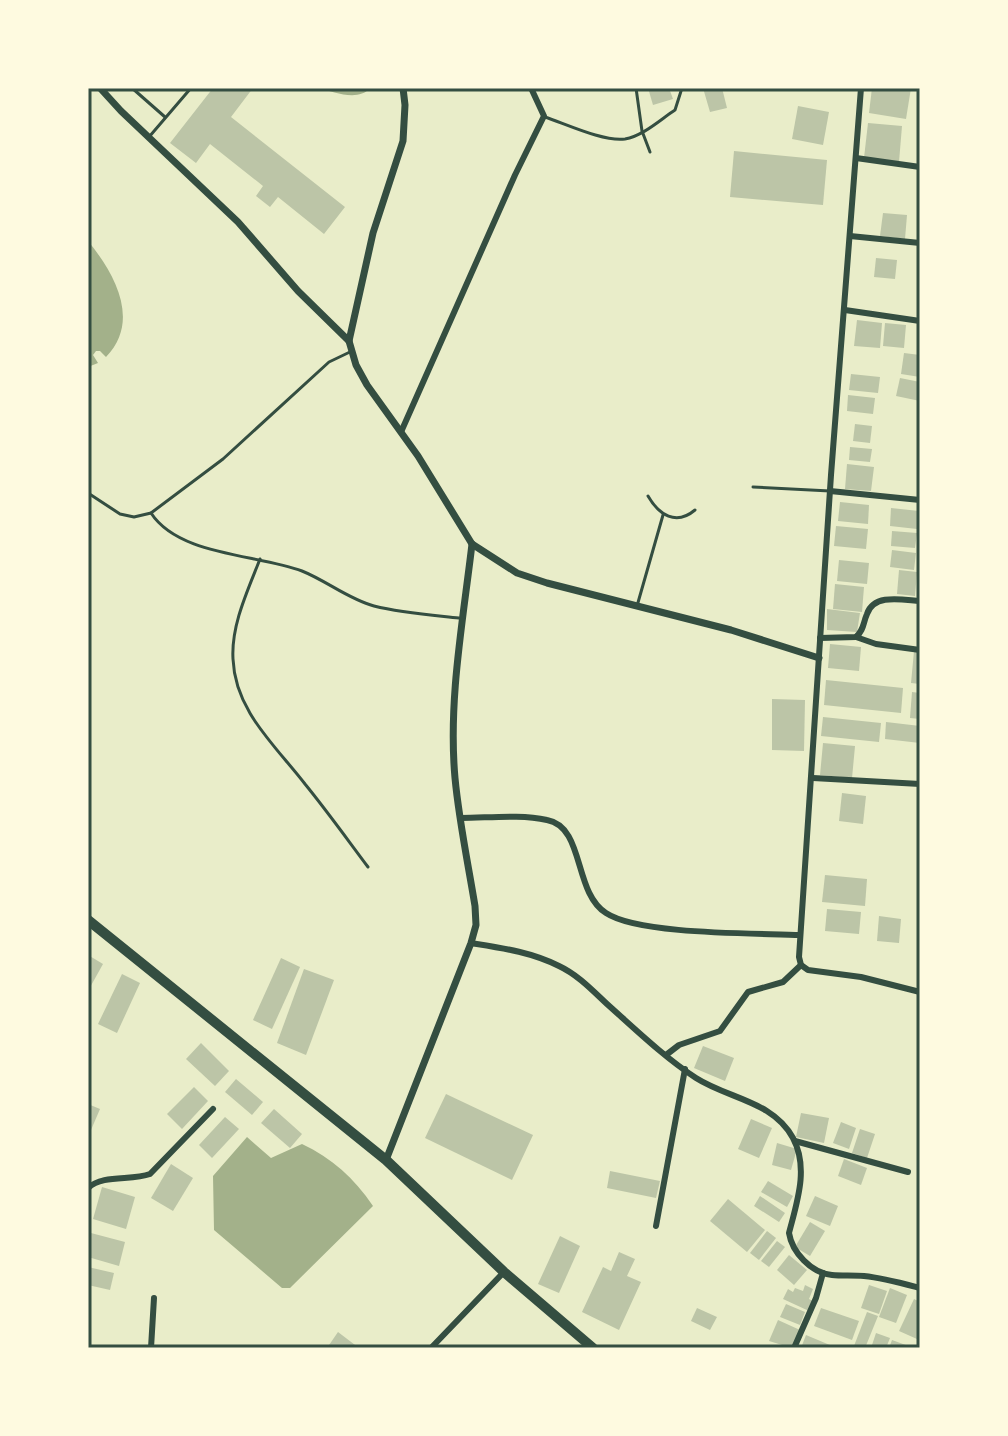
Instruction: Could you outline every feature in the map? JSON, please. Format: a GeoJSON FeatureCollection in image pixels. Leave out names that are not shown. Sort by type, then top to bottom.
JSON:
{"type":"FeatureCollection","features":[{"type":"Feature","properties":{"kind":"highway"},"geometry":{"type":"LineString","coordinates":[[88,920],[386,1160],[504,1272],[593,1348]]}},
{"type":"Feature","properties":{"kind":"street"},"geometry":{"type":"LineString","coordinates":[[100,88],[238,222],[298,291],[349,341],[356,365],[367,385],[401,432],[472,544],[517,573],[731,630],[819,658]]}},
{"type":"Feature","properties":{"kind":"street"},"geometry":{"type":"LineString","coordinates":[[349,341],[373,233],[403,141],[403,88]]}},
{"type":"Feature","properties":{"kind":"street"},"geometry":{"type":"LineString","coordinates":[[401,432],[544,116],[531,88]]}},
{"type":"Feature","properties":{"kind":"street"},"geometry":{"type":"LineString","coordinates":[[666,1055],[679,1045],[720,1031],[748,992],[783,982],[801,965],[800,935],[830,491],[861,88]]}},
{"type":"Feature","properties":{"kind":"street"},"geometry":{"type":"LineString","coordinates":[[856,158],[920,167]]}},
{"type":"Feature","properties":{"kind":"street"},"geometry":{"type":"LineString","coordinates":[[850,236],[920,243]]}},
{"type":"Feature","properties":{"kind":"street"},"geometry":{"type":"LineString","coordinates":[[845,310],[920,321]]}},
{"type":"Feature","properties":{"kind":"street"},"geometry":{"type":"LineString","coordinates":[[830,491],[920,500]]}},
{"type":"Feature","properties":{"kind":"street"},"geometry":{"type":"LineString","coordinates":[[386,1160],[476,925],[455,776],[454,734],[472,544]]}},
{"type":"Feature","properties":{"kind":"street"},"geometry":{"type":"LineString","coordinates":[[856,637],[860,634],[869,608],[877,602],[894,599],[920,601]]}},
{"type":"Feature","properties":{"kind":"street"},"geometry":{"type":"LineString","coordinates":[[820,638],[856,637],[876,644],[920,650]]}},
{"type":"Feature","properties":{"kind":"street"},"geometry":{"type":"LineString","coordinates":[[813,778],[920,784]]}},
{"type":"Feature","properties":{"kind":"street"},"geometry":{"type":"LineString","coordinates":[[461,818],[539,819],[560,825],[575,851],[587,891],[597,907],[609,916],[640,925],[800,935]]}},
{"type":"Feature","properties":{"kind":"street"},"geometry":{"type":"LineString","coordinates":[[471,943],[519,951],[567,970],[698,1079],[771,1112],[784,1123],[795,1141],[801,1162],[801,1186],[789,1233],[801,1258],[823,1273],[863,1276],[920,1288]]}},
{"type":"Feature","properties":{"kind":"street"},"geometry":{"type":"LineString","coordinates":[[801,965],[808,970],[861,977],[920,992]]}},
{"type":"Feature","properties":{"kind":"street"},"geometry":{"type":"LineString","coordinates":[[656,1226],[685,1069]]}},
{"type":"Feature","properties":{"kind":"street"},"geometry":{"type":"LineString","coordinates":[[88,1188],[107,1180],[150,1174],[213,1109]]}},
{"type":"Feature","properties":{"kind":"street"},"geometry":{"type":"LineString","coordinates":[[795,1141],[908,1172]]}},
{"type":"Feature","properties":{"kind":"street"},"geometry":{"type":"LineString","coordinates":[[431,1348],[504,1272]]}},
{"type":"Feature","properties":{"kind":"street"},"geometry":{"type":"LineString","coordinates":[[794,1348],[816,1298],[823,1273]]}},
{"type":"Feature","properties":{"kind":"street"},"geometry":{"type":"LineString","coordinates":[[151,1348],[154,1298]]}},
{"type":"Feature","properties":{"kind":"lane"},"geometry":{"type":"LineString","coordinates":[[132,88],[166,118]]}},
{"type":"Feature","properties":{"kind":"lane"},"geometry":{"type":"LineString","coordinates":[[149,138],[191,88]]}},
{"type":"Feature","properties":{"kind":"lane"},"geometry":{"type":"LineString","coordinates":[[636,88],[642,131],[650,152]]}},
{"type":"Feature","properties":{"kind":"lane"},"geometry":{"type":"LineString","coordinates":[[544,116],[600,136],[625,139],[675,110],[682,88]]}},
{"type":"Feature","properties":{"kind":"lane"},"geometry":{"type":"LineString","coordinates":[[88,493],[120,514],[134,517],[151,513],[223,459],[329,362],[352,351]]}},
{"type":"Feature","properties":{"kind":"lane"},"geometry":{"type":"LineString","coordinates":[[753,487],[830,491]]}},
{"type":"Feature","properties":{"kind":"lane"},"geometry":{"type":"LineString","coordinates":[[648,496],[663,515],[681,518],[695,510]]}},
{"type":"Feature","properties":{"kind":"lane"},"geometry":{"type":"LineString","coordinates":[[151,513],[176,537],[306,573],[374,606],[463,619]]}},
{"type":"Feature","properties":{"kind":"lane"},"geometry":{"type":"LineString","coordinates":[[637,606],[663,515]]}},
{"type":"Feature","properties":{"kind":"lane"},"geometry":{"type":"LineString","coordinates":[[260,559],[235,633],[232,656],[235,678],[244,704],[271,745],[307,786],[368,867]]}},
{"type":"Feature","properties":{"kind":"shaded area"},"geometry":{"type":"Polygon","coordinates":[[[318,88],[370,88],[352,95],[318,88]]]}},
{"type":"Feature","properties":{"kind":"shaded area"},"geometry":{"type":"Polygon","coordinates":[[[88,241],[115,283],[123,313],[122,328],[116,343],[106,357],[96,351],[93,355],[98,363],[88,367],[88,241]]]}},
{"type":"Feature","properties":{"kind":"shaded area"},"geometry":{"type":"Polygon","coordinates":[[[247,1137],[271,1158],[302,1144],[313,1150],[342,1170],[373,1206],[290,1288],[282,1288],[214,1230],[213,1176],[247,1137]]]}},
{"type":"Feature","properties":{"kind":"building"},"geometry":{"type":"Polygon","coordinates":[[[213,88],[253,88],[231,117],[345,207],[324,234],[278,197],[270,207],[256,196],[263,186],[210,144],[196,163],[170,143],[213,88]]]}},
{"type":"Feature","properties":{"kind":"building"},"geometry":{"type":"Polygon","coordinates":[[[648,88],[669,88],[673,99],[653,105],[648,88]]]}},
{"type":"Feature","properties":{"kind":"building"},"geometry":{"type":"Polygon","coordinates":[[[703,88],[722,88],[727,108],[710,112],[703,88]]]}},
{"type":"Feature","properties":{"kind":"building"},"geometry":{"type":"Polygon","coordinates":[[[872,88],[911,88],[906,119],[869,113],[872,88]]]}},
{"type":"Feature","properties":{"kind":"building"},"geometry":{"type":"Polygon","coordinates":[[[798,106],[829,112],[823,145],[792,139],[798,106]]]}},
{"type":"Feature","properties":{"kind":"building"},"geometry":{"type":"Polygon","coordinates":[[[868,123],[902,126],[899,162],[864,158],[868,123]]]}},
{"type":"Feature","properties":{"kind":"building"},"geometry":{"type":"Polygon","coordinates":[[[734,151],[827,160],[823,205],[730,197],[734,151]]]}},
{"type":"Feature","properties":{"kind":"building"},"geometry":{"type":"Polygon","coordinates":[[[883,213],[907,215],[905,239],[880,236],[883,213]]]}},
{"type":"Feature","properties":{"kind":"building"},"geometry":{"type":"Polygon","coordinates":[[[876,258],[897,260],[895,279],[874,277],[876,258]]]}},
{"type":"Feature","properties":{"kind":"building"},"geometry":{"type":"Polygon","coordinates":[[[857,320],[882,323],[880,348],[854,346],[857,320]]]}},
{"type":"Feature","properties":{"kind":"building"},"geometry":{"type":"Polygon","coordinates":[[[885,323],[906,325],[904,348],[883,346],[885,323]]]}},
{"type":"Feature","properties":{"kind":"building"},"geometry":{"type":"Polygon","coordinates":[[[904,353],[920,355],[920,377],[901,374],[904,353]]]}},
{"type":"Feature","properties":{"kind":"building"},"geometry":{"type":"Polygon","coordinates":[[[851,374],[880,377],[878,393],[849,390],[851,374]]]}},
{"type":"Feature","properties":{"kind":"building"},"geometry":{"type":"Polygon","coordinates":[[[900,378],[920,382],[920,401],[896,396],[900,378]]]}},
{"type":"Feature","properties":{"kind":"building"},"geometry":{"type":"Polygon","coordinates":[[[848,395],[875,398],[873,414],[847,411],[848,395]]]}},
{"type":"Feature","properties":{"kind":"building"},"geometry":{"type":"Polygon","coordinates":[[[855,424],[872,426],[870,443],[853,441],[855,424]]]}},
{"type":"Feature","properties":{"kind":"building"},"geometry":{"type":"Polygon","coordinates":[[[850,447],[872,449],[870,462],[849,460],[850,447]]]}},
{"type":"Feature","properties":{"kind":"building"},"geometry":{"type":"Polygon","coordinates":[[[847,464],[874,467],[871,491],[845,489],[847,464]]]}},
{"type":"Feature","properties":{"kind":"building"},"geometry":{"type":"Polygon","coordinates":[[[840,502],[869,505],[868,524],[838,521],[840,502]]]}},
{"type":"Feature","properties":{"kind":"building"},"geometry":{"type":"Polygon","coordinates":[[[891,508],[919,511],[917,529],[890,526],[891,508]]]}},
{"type":"Feature","properties":{"kind":"building"},"geometry":{"type":"Polygon","coordinates":[[[836,526],[868,529],[866,549],[834,546],[836,526]]]}},
{"type":"Feature","properties":{"kind":"building"},"geometry":{"type":"Polygon","coordinates":[[[892,531],[917,533],[915,548],[891,546],[892,531]]]}},
{"type":"Feature","properties":{"kind":"building"},"geometry":{"type":"Polygon","coordinates":[[[892,550],[916,553],[914,570],[890,567],[892,550]]]}},
{"type":"Feature","properties":{"kind":"building"},"geometry":{"type":"Polygon","coordinates":[[[839,560],[869,563],[867,584],[837,581],[839,560]]]}},
{"type":"Feature","properties":{"kind":"building"},"geometry":{"type":"Polygon","coordinates":[[[899,570],[917,572],[915,596],[897,594],[899,570]]]}},
{"type":"Feature","properties":{"kind":"building"},"geometry":{"type":"Polygon","coordinates":[[[835,584],[864,587],[862,612],[833,609],[835,584]]]}},
{"type":"Feature","properties":{"kind":"building"},"geometry":{"type":"Polygon","coordinates":[[[827,609],[860,613],[857,632],[827,630],[827,609]]]}},
{"type":"Feature","properties":{"kind":"building"},"geometry":{"type":"Polygon","coordinates":[[[830,644],[861,647],[859,671],[828,668],[830,644]]]}},
{"type":"Feature","properties":{"kind":"building"},"geometry":{"type":"Polygon","coordinates":[[[914,651],[920,652],[920,684],[911,683],[914,651]]]}},
{"type":"Feature","properties":{"kind":"building"},"geometry":{"type":"Polygon","coordinates":[[[826,680],[903,688],[901,713],[824,705],[826,680]]]}},
{"type":"Feature","properties":{"kind":"building"},"geometry":{"type":"Polygon","coordinates":[[[912,692],[920,693],[920,719],[910,718],[912,692]]]}},
{"type":"Feature","properties":{"kind":"building"},"geometry":{"type":"Polygon","coordinates":[[[772,699],[805,700],[804,751],[772,750],[772,699]]]}},
{"type":"Feature","properties":{"kind":"building"},"geometry":{"type":"Polygon","coordinates":[[[823,717],[881,723],[879,742],[821,736],[823,717]]]}},
{"type":"Feature","properties":{"kind":"building"},"geometry":{"type":"Polygon","coordinates":[[[886,722],[920,726],[920,743],[885,739],[886,722]]]}},
{"type":"Feature","properties":{"kind":"building"},"geometry":{"type":"Polygon","coordinates":[[[823,743],[855,746],[852,778],[820,775],[823,743]]]}},
{"type":"Feature","properties":{"kind":"building"},"geometry":{"type":"Polygon","coordinates":[[[842,793],[866,796],[863,824],[839,821],[842,793]]]}},
{"type":"Feature","properties":{"kind":"building"},"geometry":{"type":"Polygon","coordinates":[[[825,875],[867,879],[865,906],[822,902],[825,875]]]}},
{"type":"Feature","properties":{"kind":"building"},"geometry":{"type":"Polygon","coordinates":[[[827,909],[861,912],[859,934],[825,931],[827,909]]]}},
{"type":"Feature","properties":{"kind":"building"},"geometry":{"type":"Polygon","coordinates":[[[879,916],[901,919],[899,943],[877,941],[879,916]]]}},
{"type":"Feature","properties":{"kind":"building"},"geometry":{"type":"Polygon","coordinates":[[[88,955],[103,964],[88,991],[88,955]]]}},
{"type":"Feature","properties":{"kind":"building"},"geometry":{"type":"Polygon","coordinates":[[[281,958],[300,967],[272,1029],[253,1020],[281,958]]]}},
{"type":"Feature","properties":{"kind":"building"},"geometry":{"type":"Polygon","coordinates":[[[304,969],[334,980],[306,1055],[277,1043],[304,969]]]}},
{"type":"Feature","properties":{"kind":"building"},"geometry":{"type":"Polygon","coordinates":[[[122,974],[140,983],[117,1033],[98,1024],[122,974]]]}},
{"type":"Feature","properties":{"kind":"building"},"geometry":{"type":"Polygon","coordinates":[[[201,1043],[229,1071],[215,1086],[186,1059],[201,1043]]]}},
{"type":"Feature","properties":{"kind":"building"},"geometry":{"type":"Polygon","coordinates":[[[703,1046],[734,1058],[725,1081],[694,1068],[703,1046]]]}},
{"type":"Feature","properties":{"kind":"building"},"geometry":{"type":"Polygon","coordinates":[[[236,1079],[263,1102],[252,1115],[225,1092],[236,1079]]]}},
{"type":"Feature","properties":{"kind":"building"},"geometry":{"type":"Polygon","coordinates":[[[194,1087],[208,1101],[182,1129],[167,1114],[194,1087]]]}},
{"type":"Feature","properties":{"kind":"building"},"geometry":{"type":"Polygon","coordinates":[[[446,1094],[533,1135],[512,1180],[425,1138],[446,1094]]]}},
{"type":"Feature","properties":{"kind":"building"},"geometry":{"type":"Polygon","coordinates":[[[88,1104],[100,1109],[91,1130],[88,1129],[88,1104]]]}},
{"type":"Feature","properties":{"kind":"building"},"geometry":{"type":"Polygon","coordinates":[[[274,1109],[302,1134],[290,1148],[261,1123],[274,1109]]]}},
{"type":"Feature","properties":{"kind":"building"},"geometry":{"type":"Polygon","coordinates":[[[801,1113],[829,1118],[824,1143],[796,1137],[801,1113]]]}},
{"type":"Feature","properties":{"kind":"building"},"geometry":{"type":"Polygon","coordinates":[[[225,1117],[239,1129],[212,1158],[199,1145],[225,1117]]]}},
{"type":"Feature","properties":{"kind":"building"},"geometry":{"type":"Polygon","coordinates":[[[751,1119],[772,1128],[759,1158],[738,1149],[751,1119]]]}},
{"type":"Feature","properties":{"kind":"building"},"geometry":{"type":"Polygon","coordinates":[[[841,1122],[856,1128],[849,1149],[833,1143],[841,1122]]]}},
{"type":"Feature","properties":{"kind":"building"},"geometry":{"type":"Polygon","coordinates":[[[860,1129],[875,1134],[867,1158],[852,1153],[860,1129]]]}},
{"type":"Feature","properties":{"kind":"building"},"geometry":{"type":"Polygon","coordinates":[[[777,1143],[797,1149],[791,1170],[772,1165],[777,1143]]]}},
{"type":"Feature","properties":{"kind":"building"},"geometry":{"type":"Polygon","coordinates":[[[844,1159],[867,1168],[861,1185],[838,1176],[844,1159]]]}},
{"type":"Feature","properties":{"kind":"building"},"geometry":{"type":"Polygon","coordinates":[[[171,1164],[193,1178],[173,1211],[151,1198],[171,1164]]]}},
{"type":"Feature","properties":{"kind":"building"},"geometry":{"type":"Polygon","coordinates":[[[610,1171],[660,1181],[656,1198],[607,1188],[610,1171]]]}},
{"type":"Feature","properties":{"kind":"building"},"geometry":{"type":"Polygon","coordinates":[[[768,1181],[793,1196],[787,1207],[761,1192],[768,1181]]]}},
{"type":"Feature","properties":{"kind":"building"},"geometry":{"type":"Polygon","coordinates":[[[102,1187],[135,1197],[126,1229],[93,1219],[102,1187]]]}},
{"type":"Feature","properties":{"kind":"building"},"geometry":{"type":"Polygon","coordinates":[[[760,1196],[785,1213],[779,1222],[754,1206],[760,1196]]]}},
{"type":"Feature","properties":{"kind":"building"},"geometry":{"type":"Polygon","coordinates":[[[815,1196],[838,1206],[830,1226],[806,1216],[815,1196]]]}},
{"type":"Feature","properties":{"kind":"building"},"geometry":{"type":"Polygon","coordinates":[[[728,1199],[765,1230],[747,1252],[710,1221],[728,1199]]]}},
{"type":"Feature","properties":{"kind":"building"},"geometry":{"type":"Polygon","coordinates":[[[810,1222],[825,1231],[810,1256],[795,1247],[810,1222]]]}},
{"type":"Feature","properties":{"kind":"building"},"geometry":{"type":"Polygon","coordinates":[[[767,1231],[776,1238],[759,1260],[750,1253],[767,1231]]]}},
{"type":"Feature","properties":{"kind":"building"},"geometry":{"type":"Polygon","coordinates":[[[91,1233],[125,1242],[119,1266],[88,1257],[91,1233]]]}},
{"type":"Feature","properties":{"kind":"building"},"geometry":{"type":"Polygon","coordinates":[[[560,1236],[580,1246],[559,1293],[538,1284],[560,1236]]]}},
{"type":"Feature","properties":{"kind":"building"},"geometry":{"type":"Polygon","coordinates":[[[777,1241],[785,1247],[769,1267],[761,1261],[777,1241]]]}},
{"type":"Feature","properties":{"kind":"building"},"geometry":{"type":"Polygon","coordinates":[[[619,1252],[635,1259],[627,1276],[641,1282],[619,1330],[582,1312],[603,1267],[611,1271],[619,1252]]]}},
{"type":"Feature","properties":{"kind":"building"},"geometry":{"type":"Polygon","coordinates":[[[789,1255],[807,1270],[794,1285],[777,1270],[789,1255]]]}},
{"type":"Feature","properties":{"kind":"building"},"geometry":{"type":"Polygon","coordinates":[[[88,1267],[114,1273],[110,1290],[88,1285],[88,1267]]]}},
{"type":"Feature","properties":{"kind":"building"},"geometry":{"type":"Polygon","coordinates":[[[805,1285],[813,1289],[809,1311],[783,1299],[788,1289],[803,1291],[805,1285]]]}},
{"type":"Feature","properties":{"kind":"building"},"geometry":{"type":"Polygon","coordinates":[[[869,1285],[887,1291],[879,1314],[861,1308],[869,1285]]]}},
{"type":"Feature","properties":{"kind":"building"},"geometry":{"type":"Polygon","coordinates":[[[890,1288],[907,1295],[896,1323],[879,1317],[890,1288]]]}},
{"type":"Feature","properties":{"kind":"building"},"geometry":{"type":"Polygon","coordinates":[[[914,1299],[920,1302],[920,1332],[917,1339],[899,1331],[914,1299]]]}},
{"type":"Feature","properties":{"kind":"building"},"geometry":{"type":"Polygon","coordinates":[[[786,1304],[805,1312],[800,1325],[780,1317],[786,1304]]]}},
{"type":"Feature","properties":{"kind":"building"},"geometry":{"type":"Polygon","coordinates":[[[697,1308],[717,1317],[710,1330],[691,1321],[697,1308]]]}},
{"type":"Feature","properties":{"kind":"building"},"geometry":{"type":"Polygon","coordinates":[[[821,1308],[859,1321],[852,1340],[814,1326],[821,1308]]]}},
{"type":"Feature","properties":{"kind":"building"},"geometry":{"type":"Polygon","coordinates":[[[867,1312],[878,1316],[865,1348],[854,1346],[867,1312]]]}},
{"type":"Feature","properties":{"kind":"building"},"geometry":{"type":"Polygon","coordinates":[[[778,1320],[800,1330],[792,1348],[769,1341],[778,1320]]]}},
{"type":"Feature","properties":{"kind":"building"},"geometry":{"type":"Polygon","coordinates":[[[338,1332],[359,1348],[327,1348],[338,1332]]]}},
{"type":"Feature","properties":{"kind":"building"},"geometry":{"type":"Polygon","coordinates":[[[876,1333],[890,1338],[886,1348],[871,1348],[876,1333]]]}},
{"type":"Feature","properties":{"kind":"building"},"geometry":{"type":"Polygon","coordinates":[[[806,1335],[837,1348],[801,1348],[806,1335]]]}},
{"type":"Feature","properties":{"kind":"building"},"geometry":{"type":"Polygon","coordinates":[[[892,1340],[914,1348],[889,1348],[892,1340]]]}}]}
